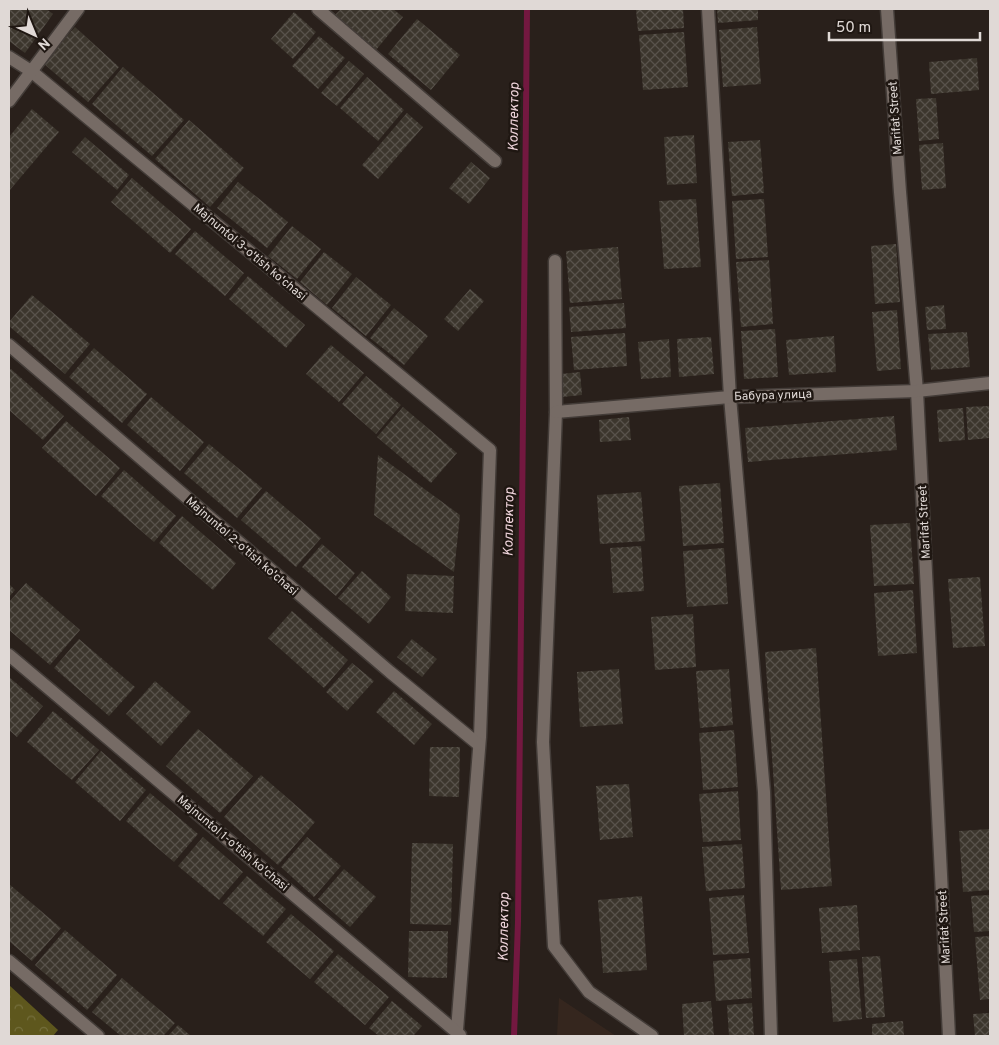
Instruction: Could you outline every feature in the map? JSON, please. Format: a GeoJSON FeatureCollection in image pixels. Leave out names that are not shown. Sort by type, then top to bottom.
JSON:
{"type":"FeatureCollection","features":[{"type":"Feature","properties":{"kind":"street"},"geometry":{"type":"LineString","coordinates":[[9,101],[78,9]]}},
{"type":"Feature","properties":{"kind":"street"},"geometry":{"type":"LineString","coordinates":[[318,9],[495,161]]}},
{"type":"Feature","properties":{"kind":"street"},"geometry":{"type":"LineString","coordinates":[[708,9],[730,396],[764,792],[771,1036]]}},
{"type":"Feature","properties":{"kind":"street","name":"Marifat Street"},"geometry":{"type":"LineString","coordinates":[[888,9],[901,202],[917,391],[949,1036]]}},
{"type":"Feature","properties":{"kind":"street","name":"Majnuntol 3-o'tish ko'chasi"},"geometry":{"type":"LineString","coordinates":[[9,57],[31,71],[490,450],[480,737],[478,744]]}},
{"type":"Feature","properties":{"kind":"street"},"geometry":{"type":"LineString","coordinates":[[556,261],[556,412],[543,742],[554,946],[589,992],[652,1036]]}},
{"type":"Feature","properties":{"kind":"street","name":"Majnuntol 2-o'tish ko'chasi"},"geometry":{"type":"LineString","coordinates":[[9,345],[390,672],[478,744]]}},
{"type":"Feature","properties":{"kind":"street","name":"Бабура улица"},"geometry":{"type":"LineString","coordinates":[[556,412],[730,396],[917,391],[990,383]]}},
{"type":"Feature","properties":{"kind":"street","name":"Majnuntol 1-o'tish ko'chasi"},"geometry":{"type":"LineString","coordinates":[[9,655],[459,1033]]}},
{"type":"Feature","properties":{"kind":"street"},"geometry":{"type":"LineString","coordinates":[[459,1033],[478,744]]}},
{"type":"Feature","properties":{"kind":"street"},"geometry":{"type":"LineString","coordinates":[[9,961],[98,1036]]}},
{"type":"Feature","properties":{"kind":"shaded area"},"geometry":{"type":"Polygon","coordinates":[[[559,998],[616,1036],[557,1036],[559,998]]]}},
{"type":"Feature","properties":{"kind":"green space"},"geometry":{"type":"Polygon","coordinates":[[[9,985],[58,1030],[53,1036],[9,1036],[9,985]]]}},
{"type":"Feature","properties":{"kind":"building"},"geometry":{"type":"Polygon","coordinates":[[[9,9],[46,9],[53,14],[25,53],[9,41],[9,9]]]}},
{"type":"Feature","properties":{"kind":"building"},"geometry":{"type":"Polygon","coordinates":[[[341,9],[393,9],[403,17],[376,50],[335,15],[341,9]]]}},
{"type":"Feature","properties":{"kind":"building"},"geometry":{"type":"Polygon","coordinates":[[[636,9],[683,9],[684,28],[638,31],[636,9]]]}},
{"type":"Feature","properties":{"kind":"building"},"geometry":{"type":"Polygon","coordinates":[[[717,9],[758,9],[758,20],[718,23],[717,9]]]}},
{"type":"Feature","properties":{"kind":"building"},"geometry":{"type":"Polygon","coordinates":[[[294,12],[316,32],[293,59],[271,39],[294,12]]]}},
{"type":"Feature","properties":{"kind":"building"},"geometry":{"type":"Polygon","coordinates":[[[417,19],[460,55],[431,90],[388,54],[417,19]]]}},
{"type":"Feature","properties":{"kind":"building"},"geometry":{"type":"Polygon","coordinates":[[[75,27],[119,67],[88,102],[43,63],[75,27]]]}},
{"type":"Feature","properties":{"kind":"building"},"geometry":{"type":"Polygon","coordinates":[[[757,27],[761,84],[723,87],[719,30],[757,27]]]}},
{"type":"Feature","properties":{"kind":"building"},"geometry":{"type":"Polygon","coordinates":[[[684,32],[688,87],[643,90],[639,35],[684,32]]]}},
{"type":"Feature","properties":{"kind":"building"},"geometry":{"type":"Polygon","coordinates":[[[319,36],[345,58],[318,89],[292,66],[319,36]]]}},
{"type":"Feature","properties":{"kind":"building"},"geometry":{"type":"Polygon","coordinates":[[[977,58],[979,90],[931,94],[929,62],[977,58]]]}},
{"type":"Feature","properties":{"kind":"building"},"geometry":{"type":"Polygon","coordinates":[[[349,61],[364,74],[337,106],[321,93],[349,61]]]}},
{"type":"Feature","properties":{"kind":"building"},"geometry":{"type":"Polygon","coordinates":[[[123,67],[184,120],[152,156],[92,104],[123,67]]]}},
{"type":"Feature","properties":{"kind":"building"},"geometry":{"type":"Polygon","coordinates":[[[367,77],[404,110],[378,141],[340,108],[367,77]]]}},
{"type":"Feature","properties":{"kind":"building"},"geometry":{"type":"Polygon","coordinates":[[[936,98],[939,139],[919,141],[916,99],[936,98]]]}},
{"type":"Feature","properties":{"kind":"building"},"geometry":{"type":"Polygon","coordinates":[[[32,109],[59,132],[9,191],[9,137],[32,109]]]}},
{"type":"Feature","properties":{"kind":"building"},"geometry":{"type":"Polygon","coordinates":[[[407,113],[423,127],[378,179],[362,165],[407,113]]]}},
{"type":"Feature","properties":{"kind":"building"},"geometry":{"type":"Polygon","coordinates":[[[189,120],[244,168],[210,207],[155,159],[189,120]]]}},
{"type":"Feature","properties":{"kind":"building"},"geometry":{"type":"Polygon","coordinates":[[[694,135],[697,183],[667,185],[664,137],[694,135]]]}},
{"type":"Feature","properties":{"kind":"building"},"geometry":{"type":"Polygon","coordinates":[[[85,137],[129,175],[117,190],[72,152],[85,137]]]}},
{"type":"Feature","properties":{"kind":"building"},"geometry":{"type":"Polygon","coordinates":[[[760,140],[764,193],[732,196],[728,142],[760,140]]]}},
{"type":"Feature","properties":{"kind":"building"},"geometry":{"type":"Polygon","coordinates":[[[943,143],[946,188],[922,190],[919,145],[943,143]]]}},
{"type":"Feature","properties":{"kind":"building"},"geometry":{"type":"Polygon","coordinates":[[[471,162],[490,178],[469,204],[449,188],[471,162]]]}},
{"type":"Feature","properties":{"kind":"building"},"geometry":{"type":"Polygon","coordinates":[[[132,178],[191,229],[170,253],[111,202],[132,178]]]}},
{"type":"Feature","properties":{"kind":"building"},"geometry":{"type":"Polygon","coordinates":[[[238,182],[288,222],[267,248],[217,208],[238,182]]]}},
{"type":"Feature","properties":{"kind":"building"},"geometry":{"type":"Polygon","coordinates":[[[696,199],[701,267],[664,269],[659,201],[696,199]]]}},
{"type":"Feature","properties":{"kind":"building"},"geometry":{"type":"Polygon","coordinates":[[[764,199],[768,257],[736,259],[732,201],[764,199]]]}},
{"type":"Feature","properties":{"kind":"building"},"geometry":{"type":"Polygon","coordinates":[[[292,226],[321,249],[297,279],[268,256],[292,226]]]}},
{"type":"Feature","properties":{"kind":"building"},"geometry":{"type":"Polygon","coordinates":[[[195,231],[244,273],[225,296],[175,254],[195,231]]]}},
{"type":"Feature","properties":{"kind":"building"},"geometry":{"type":"Polygon","coordinates":[[[896,244],[900,302],[875,304],[871,246],[896,244]]]}},
{"type":"Feature","properties":{"kind":"building"},"geometry":{"type":"Polygon","coordinates":[[[618,247],[622,299],[570,303],[566,251],[618,247]]]}},
{"type":"Feature","properties":{"kind":"building"},"geometry":{"type":"Polygon","coordinates":[[[324,252],[352,274],[327,305],[300,282],[324,252]]]}},
{"type":"Feature","properties":{"kind":"building"},"geometry":{"type":"Polygon","coordinates":[[[769,260],[773,324],[741,327],[736,262],[769,260]]]}},
{"type":"Feature","properties":{"kind":"building"},"geometry":{"type":"Polygon","coordinates":[[[248,276],[305,325],[286,348],[229,299],[248,276]]]}},
{"type":"Feature","properties":{"kind":"building"},"geometry":{"type":"Polygon","coordinates":[[[356,277],[391,305],[366,336],[332,308],[356,277]]]}},
{"type":"Feature","properties":{"kind":"building"},"geometry":{"type":"Polygon","coordinates":[[[470,289],[484,301],[458,331],[444,319],[470,289]]]}},
{"type":"Feature","properties":{"kind":"building"},"geometry":{"type":"Polygon","coordinates":[[[32,295],[90,344],[65,374],[9,326],[9,322],[32,295]]]}},
{"type":"Feature","properties":{"kind":"building"},"geometry":{"type":"Polygon","coordinates":[[[624,303],[626,328],[571,332],[569,307],[624,303]]]}},
{"type":"Feature","properties":{"kind":"building"},"geometry":{"type":"Polygon","coordinates":[[[944,305],[946,329],[927,330],[925,307],[944,305]]]}},
{"type":"Feature","properties":{"kind":"building"},"geometry":{"type":"Polygon","coordinates":[[[394,308],[428,336],[404,365],[370,338],[394,308]]]}},
{"type":"Feature","properties":{"kind":"building"},"geometry":{"type":"Polygon","coordinates":[[[897,310],[901,369],[877,371],[872,312],[897,310]]]}},
{"type":"Feature","properties":{"kind":"building"},"geometry":{"type":"Polygon","coordinates":[[[775,329],[778,377],[744,379],[741,331],[775,329]]]}},
{"type":"Feature","properties":{"kind":"building"},"geometry":{"type":"Polygon","coordinates":[[[967,332],[970,367],[931,370],[928,334],[967,332]]]}},
{"type":"Feature","properties":{"kind":"building"},"geometry":{"type":"Polygon","coordinates":[[[625,333],[627,366],[574,370],[571,337],[625,333]]]}},
{"type":"Feature","properties":{"kind":"building"},"geometry":{"type":"Polygon","coordinates":[[[834,336],[836,372],[789,375],[786,340],[834,336]]]}},
{"type":"Feature","properties":{"kind":"building"},"geometry":{"type":"Polygon","coordinates":[[[711,337],[714,374],[679,377],[677,339],[711,337]]]}},
{"type":"Feature","properties":{"kind":"building"},"geometry":{"type":"Polygon","coordinates":[[[669,339],[671,377],[641,379],[638,342],[669,339]]]}},
{"type":"Feature","properties":{"kind":"building"},"geometry":{"type":"Polygon","coordinates":[[[331,345],[364,373],[339,402],[306,374],[331,345]]]}},
{"type":"Feature","properties":{"kind":"building"},"geometry":{"type":"Polygon","coordinates":[[[94,348],[147,394],[122,423],[69,377],[94,348]]]}},
{"type":"Feature","properties":{"kind":"building"},"geometry":{"type":"Polygon","coordinates":[[[11,369],[64,416],[43,440],[9,410],[9,371],[11,369]]]}},
{"type":"Feature","properties":{"kind":"building"},"geometry":{"type":"Polygon","coordinates":[[[580,372],[582,395],[562,397],[561,374],[580,372]]]}},
{"type":"Feature","properties":{"kind":"building"},"geometry":{"type":"Polygon","coordinates":[[[366,376],[401,405],[376,434],[342,404],[366,376]]]}},
{"type":"Feature","properties":{"kind":"building"},"geometry":{"type":"Polygon","coordinates":[[[151,397],[204,442],[180,471],[127,425],[151,397]]]}},
{"type":"Feature","properties":{"kind":"building"},"geometry":{"type":"Polygon","coordinates":[[[990,406],[990,438],[968,440],[966,407],[990,406]]]}},
{"type":"Feature","properties":{"kind":"building"},"geometry":{"type":"Polygon","coordinates":[[[403,407],[457,453],[431,483],[377,437],[403,407]]]}},
{"type":"Feature","properties":{"kind":"building"},"geometry":{"type":"Polygon","coordinates":[[[963,408],[965,440],[939,442],[937,410],[963,408]]]}},
{"type":"Feature","properties":{"kind":"building"},"geometry":{"type":"Polygon","coordinates":[[[894,416],[897,450],[748,462],[745,428],[894,416]]]}},
{"type":"Feature","properties":{"kind":"building"},"geometry":{"type":"Polygon","coordinates":[[[629,417],[631,440],[600,442],[599,420],[629,417]]]}},
{"type":"Feature","properties":{"kind":"building"},"geometry":{"type":"Polygon","coordinates":[[[66,421],[120,468],[96,496],[42,448],[66,421]]]}},
{"type":"Feature","properties":{"kind":"building"},"geometry":{"type":"Polygon","coordinates":[[[209,444],[262,488],[237,518],[184,473],[209,444]]]}},
{"type":"Feature","properties":{"kind":"building"},"geometry":{"type":"Polygon","coordinates":[[[378,455],[460,515],[454,572],[374,515],[378,455]]]}},
{"type":"Feature","properties":{"kind":"building"},"geometry":{"type":"Polygon","coordinates":[[[124,470],[176,516],[154,542],[101,496],[124,470]]]}},
{"type":"Feature","properties":{"kind":"building"},"geometry":{"type":"Polygon","coordinates":[[[720,483],[724,543],[683,546],[679,486],[720,483]]]}},
{"type":"Feature","properties":{"kind":"building"},"geometry":{"type":"Polygon","coordinates":[[[266,491],[321,538],[296,567],[241,520],[266,491]]]}},
{"type":"Feature","properties":{"kind":"building"},"geometry":{"type":"Polygon","coordinates":[[[641,492],[645,541],[600,544],[597,495],[641,492]]]}},
{"type":"Feature","properties":{"kind":"building"},"geometry":{"type":"Polygon","coordinates":[[[182,516],[236,563],[213,590],[159,543],[182,516]]]}},
{"type":"Feature","properties":{"kind":"building"},"geometry":{"type":"Polygon","coordinates":[[[910,523],[914,584],[874,586],[870,525],[910,523]]]}},
{"type":"Feature","properties":{"kind":"building"},"geometry":{"type":"Polygon","coordinates":[[[322,544],[355,573],[336,596],[302,567],[322,544]]]}},
{"type":"Feature","properties":{"kind":"building"},"geometry":{"type":"Polygon","coordinates":[[[641,546],[644,591],[613,593],[610,548],[641,546]]]}},
{"type":"Feature","properties":{"kind":"building"},"geometry":{"type":"Polygon","coordinates":[[[724,548],[728,604],[687,607],[683,551],[724,548]]]}},
{"type":"Feature","properties":{"kind":"building"},"geometry":{"type":"Polygon","coordinates":[[[362,571],[391,597],[369,624],[338,598],[362,571]]]}},
{"type":"Feature","properties":{"kind":"building"},"geometry":{"type":"Polygon","coordinates":[[[407,574],[454,576],[453,613],[405,611],[407,574]]]}},
{"type":"Feature","properties":{"kind":"building"},"geometry":{"type":"Polygon","coordinates":[[[980,577],[985,646],[953,648],[948,579],[980,577]]]}},
{"type":"Feature","properties":{"kind":"building"},"geometry":{"type":"Polygon","coordinates":[[[26,583],[80,630],[50,665],[9,630],[9,602],[26,583]]]}},
{"type":"Feature","properties":{"kind":"building"},"geometry":{"type":"Polygon","coordinates":[[[9,584],[15,590],[9,597],[9,584]]]}},
{"type":"Feature","properties":{"kind":"building"},"geometry":{"type":"Polygon","coordinates":[[[913,590],[917,653],[878,656],[874,593],[913,590]]]}},
{"type":"Feature","properties":{"kind":"building"},"geometry":{"type":"Polygon","coordinates":[[[292,611],[348,660],[324,688],[268,638],[292,611]]]}},
{"type":"Feature","properties":{"kind":"building"},"geometry":{"type":"Polygon","coordinates":[[[693,614],[696,667],[655,670],[651,617],[693,614]]]}},
{"type":"Feature","properties":{"kind":"building"},"geometry":{"type":"Polygon","coordinates":[[[79,639],[135,687],[109,716],[54,668],[79,639]]]}},
{"type":"Feature","properties":{"kind":"building"},"geometry":{"type":"Polygon","coordinates":[[[412,639],[437,659],[422,677],[397,657],[412,639]]]}},
{"type":"Feature","properties":{"kind":"building"},"geometry":{"type":"Polygon","coordinates":[[[816,648],[832,886],[781,890],[765,652],[816,648]]]}},
{"type":"Feature","properties":{"kind":"building"},"geometry":{"type":"Polygon","coordinates":[[[352,663],[374,681],[347,711],[326,692],[352,663]]]}},
{"type":"Feature","properties":{"kind":"building"},"geometry":{"type":"Polygon","coordinates":[[[619,669],[623,724],[580,727],[577,672],[619,669]]]}},
{"type":"Feature","properties":{"kind":"building"},"geometry":{"type":"Polygon","coordinates":[[[729,669],[733,725],[700,728],[696,671],[729,669]]]}},
{"type":"Feature","properties":{"kind":"building"},"geometry":{"type":"Polygon","coordinates":[[[9,677],[43,706],[17,737],[9,730],[9,677]]]}},
{"type":"Feature","properties":{"kind":"building"},"geometry":{"type":"Polygon","coordinates":[[[155,681],[191,712],[161,746],[126,714],[155,681]]]}},
{"type":"Feature","properties":{"kind":"building"},"geometry":{"type":"Polygon","coordinates":[[[394,691],[432,724],[414,745],[376,712],[394,691]]]}},
{"type":"Feature","properties":{"kind":"building"},"geometry":{"type":"Polygon","coordinates":[[[53,711],[99,750],[72,780],[27,742],[53,711]]]}},
{"type":"Feature","properties":{"kind":"building"},"geometry":{"type":"Polygon","coordinates":[[[198,729],[253,776],[220,813],[166,766],[198,729]]]}},
{"type":"Feature","properties":{"kind":"building"},"geometry":{"type":"Polygon","coordinates":[[[734,730],[738,787],[703,790],[699,733],[734,730]]]}},
{"type":"Feature","properties":{"kind":"building"},"geometry":{"type":"Polygon","coordinates":[[[430,747],[460,747],[459,797],[429,796],[430,747]]]}},
{"type":"Feature","properties":{"kind":"building"},"geometry":{"type":"Polygon","coordinates":[[[101,751],[146,790],[120,821],[75,782],[101,751]]]}},
{"type":"Feature","properties":{"kind":"building"},"geometry":{"type":"Polygon","coordinates":[[[261,775],[315,822],[278,865],[224,817],[261,775]]]}},
{"type":"Feature","properties":{"kind":"building"},"geometry":{"type":"Polygon","coordinates":[[[629,784],[633,837],[600,840],[596,786],[629,784]]]}},
{"type":"Feature","properties":{"kind":"building"},"geometry":{"type":"Polygon","coordinates":[[[738,791],[741,840],[703,842],[699,794],[738,791]]]}},
{"type":"Feature","properties":{"kind":"building"},"geometry":{"type":"Polygon","coordinates":[[[150,793],[198,834],[174,862],[126,821],[150,793]]]}},
{"type":"Feature","properties":{"kind":"building"},"geometry":{"type":"Polygon","coordinates":[[[990,829],[990,890],[963,892],[959,831],[990,829]]]}},
{"type":"Feature","properties":{"kind":"building"},"geometry":{"type":"Polygon","coordinates":[[[203,837],[243,872],[219,900],[178,866],[203,837]]]}},
{"type":"Feature","properties":{"kind":"building"},"geometry":{"type":"Polygon","coordinates":[[[307,837],[341,866],[314,897],[281,867],[307,837]]]}},
{"type":"Feature","properties":{"kind":"building"},"geometry":{"type":"Polygon","coordinates":[[[412,843],[453,844],[451,925],[410,924],[412,843]]]}},
{"type":"Feature","properties":{"kind":"building"},"geometry":{"type":"Polygon","coordinates":[[[742,844],[745,888],[706,891],[702,847],[742,844]]]}},
{"type":"Feature","properties":{"kind":"building"},"geometry":{"type":"Polygon","coordinates":[[[344,869],[376,897],[350,927],[318,899],[344,869]]]}},
{"type":"Feature","properties":{"kind":"building"},"geometry":{"type":"Polygon","coordinates":[[[247,876],[286,909],[263,936],[223,903],[247,876]]]}},
{"type":"Feature","properties":{"kind":"building"},"geometry":{"type":"Polygon","coordinates":[[[9,884],[61,928],[32,961],[9,941],[9,884]]]}},
{"type":"Feature","properties":{"kind":"building"},"geometry":{"type":"Polygon","coordinates":[[[744,895],[749,953],[713,955],[709,898],[744,895]]]}},
{"type":"Feature","properties":{"kind":"building"},"geometry":{"type":"Polygon","coordinates":[[[990,895],[990,931],[974,932],[971,896],[990,895]]]}},
{"type":"Feature","properties":{"kind":"building"},"geometry":{"type":"Polygon","coordinates":[[[642,896],[647,970],[603,973],[598,900],[642,896]]]}},
{"type":"Feature","properties":{"kind":"building"},"geometry":{"type":"Polygon","coordinates":[[[857,905],[860,950],[822,953],[819,908],[857,905]]]}},
{"type":"Feature","properties":{"kind":"building"},"geometry":{"type":"Polygon","coordinates":[[[291,914],[334,951],[310,979],[266,942],[291,914]]]}},
{"type":"Feature","properties":{"kind":"building"},"geometry":{"type":"Polygon","coordinates":[[[65,930],[117,975],[87,1010],[35,965],[65,930]]]}},
{"type":"Feature","properties":{"kind":"building"},"geometry":{"type":"Polygon","coordinates":[[[409,931],[448,931],[447,978],[408,977],[409,931]]]}},
{"type":"Feature","properties":{"kind":"building"},"geometry":{"type":"Polygon","coordinates":[[[990,936],[990,999],[980,1000],[975,937],[990,936]]]}},
{"type":"Feature","properties":{"kind":"building"},"geometry":{"type":"Polygon","coordinates":[[[338,954],[389,997],[365,1025],[314,982],[338,954]]]}},
{"type":"Feature","properties":{"kind":"building"},"geometry":{"type":"Polygon","coordinates":[[[880,956],[885,1017],[866,1018],[862,957],[880,956]]]}},
{"type":"Feature","properties":{"kind":"building"},"geometry":{"type":"Polygon","coordinates":[[[750,958],[752,998],[716,1001],[713,961],[750,958]]]}},
{"type":"Feature","properties":{"kind":"building"},"geometry":{"type":"Polygon","coordinates":[[[857,959],[862,1019],[833,1022],[829,961],[857,959]]]}},
{"type":"Feature","properties":{"kind":"building"},"geometry":{"type":"Polygon","coordinates":[[[122,978],[175,1023],[163,1036],[121,1036],[92,1012],[122,978]]]}},
{"type":"Feature","properties":{"kind":"building"},"geometry":{"type":"Polygon","coordinates":[[[392,1001],[422,1026],[413,1036],[379,1036],[369,1028],[392,1001]]]}},
{"type":"Feature","properties":{"kind":"building"},"geometry":{"type":"Polygon","coordinates":[[[711,1001],[714,1036],[684,1036],[682,1004],[711,1001]]]}},
{"type":"Feature","properties":{"kind":"building"},"geometry":{"type":"Polygon","coordinates":[[[752,1003],[754,1036],[729,1036],[727,1005],[752,1003]]]}},
{"type":"Feature","properties":{"kind":"building"},"geometry":{"type":"Polygon","coordinates":[[[990,1013],[990,1036],[975,1036],[973,1014],[990,1013]]]}},
{"type":"Feature","properties":{"kind":"building"},"geometry":{"type":"Polygon","coordinates":[[[903,1021],[904,1036],[872,1036],[872,1024],[903,1021]]]}},
{"type":"Feature","properties":{"kind":"building"},"geometry":{"type":"Polygon","coordinates":[[[178,1025],[191,1036],[168,1036],[178,1025]]]}},
{"type":"Feature","properties":{"kind":"waterway","name":"Коллектор"},"geometry":{"type":"LineString","coordinates":[[514,1036],[518,922],[527,9]]}}]}
